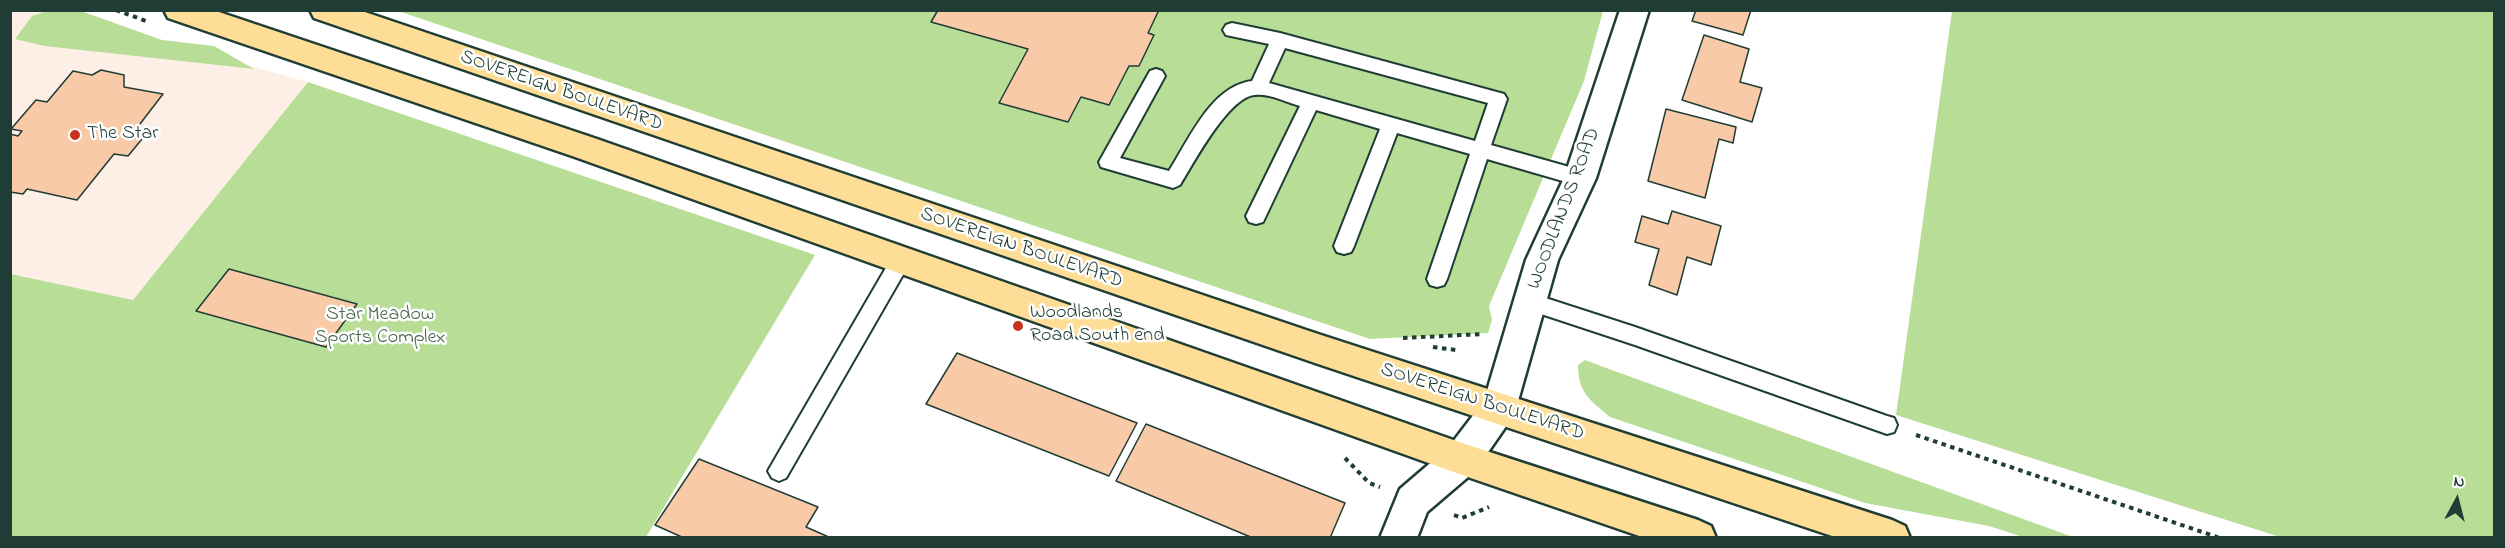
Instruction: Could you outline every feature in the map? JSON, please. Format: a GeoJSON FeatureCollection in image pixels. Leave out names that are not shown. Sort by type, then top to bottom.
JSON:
{"type":"FeatureCollection","features":[{"type":"Feature","properties":{"kind":"main road"},"geometry":{"type":"LineString","coordinates":[[178,10],[586,148],[1462,459],[1698,537]]}},
{"type":"Feature","properties":{"kind":"main road","name":"SOVEREIGN BOULEVARD"},"geometry":{"type":"LineString","coordinates":[[324,10],[653,124],[1499,408],[1892,537]]}},
{"type":"Feature","properties":{"kind":"street","name":"WOODLANDS ROAD"},"geometry":{"type":"LineString","coordinates":[[1499,408],[1542,260],[1580,178],[1635,10]]}},
{"type":"Feature","properties":{"kind":"street"},"geometry":{"type":"LineString","coordinates":[[1398,537],[1413,501],[1462,459],[1499,408]]}},
{"type":"Feature","properties":{"kind":"lane"},"geometry":{"type":"LineString","coordinates":[[1232,30],[1280,40],[1498,99],[1437,279]]}},
{"type":"Feature","properties":{"kind":"lane"},"geometry":{"type":"LineString","coordinates":[[1258,87],[1280,40]]}},
{"type":"Feature","properties":{"kind":"lane"},"geometry":{"type":"LineString","coordinates":[[1156,76],[1108,162],[1173,180],[1218,110],[1243,89],[1258,87],[1580,178]]}},
{"type":"Feature","properties":{"kind":"lane"},"geometry":{"type":"LineString","coordinates":[[1256,216],[1311,102]]}},
{"type":"Feature","properties":{"kind":"lane"},"geometry":{"type":"LineString","coordinates":[[1344,246],[1391,124]]}},
{"type":"Feature","properties":{"kind":"lane"},"geometry":{"type":"LineString","coordinates":[[778,471],[901,260]]}},
{"type":"Feature","properties":{"kind":"lane"},"geometry":{"type":"LineString","coordinates":[[1530,302],[1635,336],[1887,425]]}},
{"type":"Feature","properties":{"kind":"path"},"geometry":{"type":"LineString","coordinates":[[1887,425],[2220,537]]}},
{"type":"Feature","properties":{"kind":"path"},"geometry":{"type":"LineString","coordinates":[[1343,457],[1369,483]]}},
{"type":"Feature","properties":{"kind":"shaded area"},"geometry":{"type":"Polygon","coordinates":[[[11,11],[51,11],[308,82],[133,300],[11,274],[11,11]]]}},
{"type":"Feature","properties":{"kind":"green space"},"geometry":{"type":"Polygon","coordinates":[[[47,11],[81,11],[162,40],[214,46],[254,69],[45,46],[15,39],[32,16],[47,11]]]}},
{"type":"Feature","properties":{"kind":"green space"},"geometry":{"type":"Polygon","coordinates":[[[398,11],[1603,11],[1584,81],[1489,306],[1492,320],[1488,333],[1370,339],[398,11]]]}},
{"type":"Feature","properties":{"kind":"green space"},"geometry":{"type":"Polygon","coordinates":[[[1952,11],[2494,11],[2494,537],[2280,537],[1896,415],[1952,11]]]}},
{"type":"Feature","properties":{"kind":"green space","name":"Star Meadow Sports Complex"},"geometry":{"type":"Polygon","coordinates":[[[308,82],[815,255],[646,537],[11,538],[11,274],[133,300],[308,82]]]}},
{"type":"Feature","properties":{"kind":"green space"},"geometry":{"type":"Polygon","coordinates":[[[1585,360],[2073,537],[2023,537],[1989,526],[1865,503],[1610,417],[1586,395],[1580,383],[1578,365],[1585,360]]]}},
{"type":"Feature","properties":{"kind":"building"},"geometry":{"type":"Polygon","coordinates":[[[938,10],[1159,10],[1148,33],[1154,35],[1139,66],[1129,66],[1109,105],[1081,97],[1068,122],[999,103],[1028,49],[931,22],[938,10]]]}},
{"type":"Feature","properties":{"kind":"building"},"geometry":{"type":"Polygon","coordinates":[[[1696,10],[1751,10],[1743,35],[1692,21],[1696,10]]]}},
{"type":"Feature","properties":{"kind":"building"},"geometry":{"type":"Polygon","coordinates":[[[1704,35],[1749,49],[1740,82],[1762,88],[1752,122],[1682,100],[1704,35]]]}},
{"type":"Feature","properties":{"kind":"building","name":"The Star"},"geometry":{"type":"Polygon","coordinates":[[[101,70],[124,75],[124,87],[163,94],[130,137],[142,139],[128,156],[114,154],[77,200],[27,189],[23,194],[10,192],[10,134],[18,136],[22,131],[11,129],[36,100],[47,102],[73,71],[92,75],[101,70]]]}},
{"type":"Feature","properties":{"kind":"building"},"geometry":{"type":"Polygon","coordinates":[[[1666,109],[1736,127],[1733,143],[1719,139],[1705,198],[1648,181],[1666,109]]]}},
{"type":"Feature","properties":{"kind":"building"},"geometry":{"type":"Polygon","coordinates":[[[1672,211],[1721,226],[1711,265],[1687,257],[1677,295],[1649,285],[1659,249],[1635,242],[1642,216],[1668,224],[1672,211]]]}},
{"type":"Feature","properties":{"kind":"building"},"geometry":{"type":"Polygon","coordinates":[[[229,269],[357,304],[326,347],[196,311],[229,269]]]}},
{"type":"Feature","properties":{"kind":"building"},"geometry":{"type":"Polygon","coordinates":[[[957,353],[1137,423],[1109,476],[926,404],[957,353]]]}},
{"type":"Feature","properties":{"kind":"building"},"geometry":{"type":"Polygon","coordinates":[[[1146,424],[1345,503],[1330,538],[1253,538],[1116,481],[1146,424]]]}},
{"type":"Feature","properties":{"kind":"building"},"geometry":{"type":"Polygon","coordinates":[[[699,459],[818,507],[806,527],[831,538],[684,538],[655,525],[699,459]]]}},
{"type":"Feature","properties":{"kind":"place","name":"The Star"},"geometry":{"type":"Point","coordinates":[75,135]}},
{"type":"Feature","properties":{"kind":"place","name":"Woodlands Road South end"},"geometry":{"type":"Point","coordinates":[1018,326]}}]}
